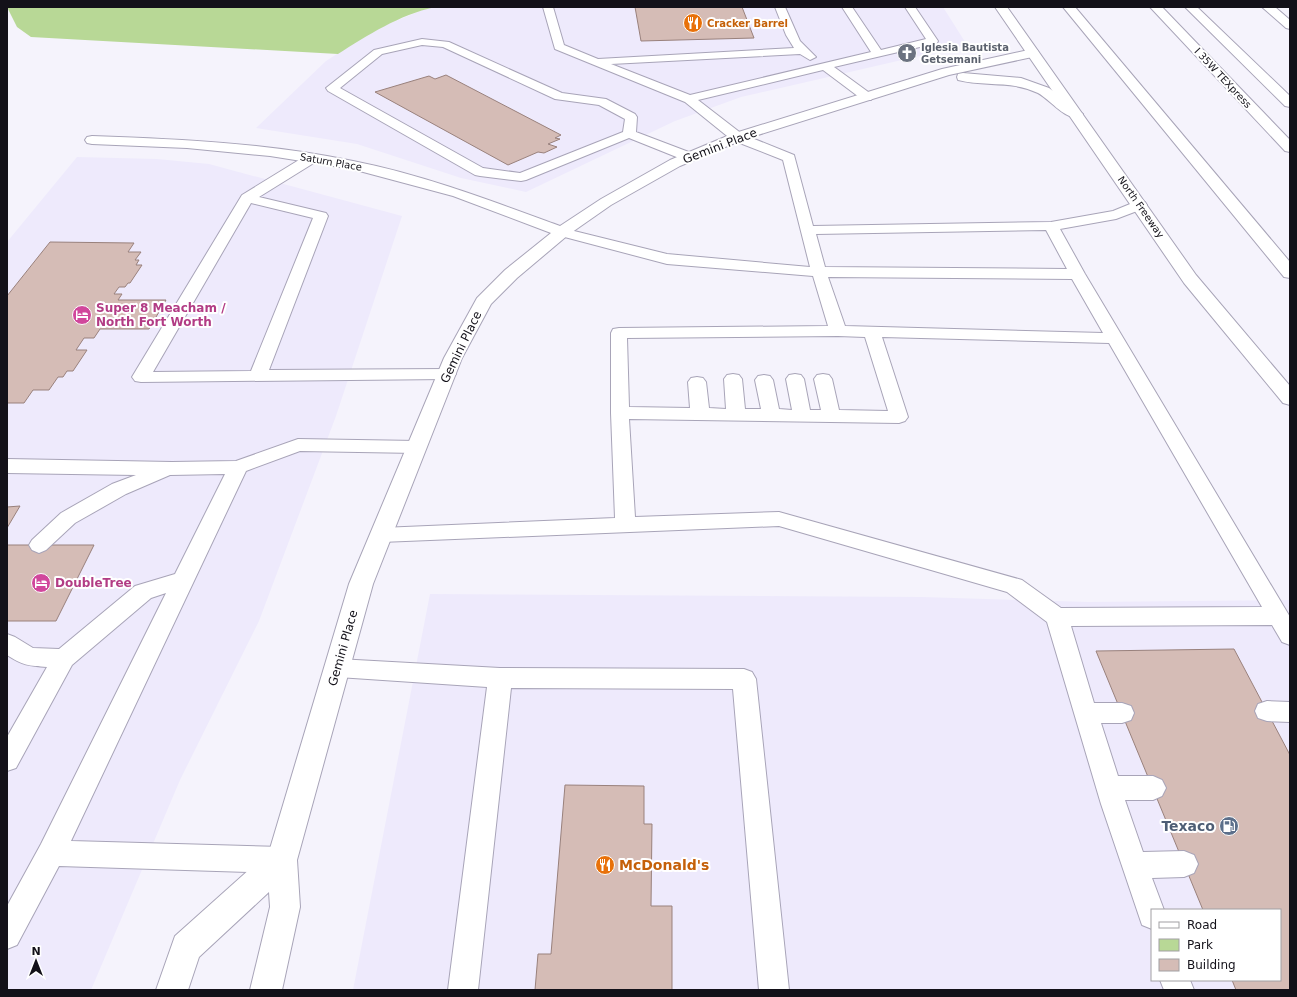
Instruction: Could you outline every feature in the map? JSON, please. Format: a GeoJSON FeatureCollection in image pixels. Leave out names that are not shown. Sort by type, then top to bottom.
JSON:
{"type":"FeatureCollection","features":[{"type":"Feature","properties":{"kind":"main road","name":"North Freeway"},"geometry":{"type":"LineString","coordinates":[[1001,7],[1190,279],[1290,399]]}},
{"type":"Feature","properties":{"kind":"main road"},"geometry":{"type":"LineString","coordinates":[[1069,7],[1290,273]]}},
{"type":"Feature","properties":{"kind":"main road","name":"I 35W TEXpress"},"geometry":{"type":"LineString","coordinates":[[1156,7],[1290,148]]}},
{"type":"Feature","properties":{"kind":"main road"},"geometry":{"type":"LineString","coordinates":[[1191,7],[1290,103]]}},
{"type":"Feature","properties":{"kind":"main road"},"geometry":{"type":"LineString","coordinates":[[1268,7],[1290,26]]}},
{"type":"Feature","properties":{"kind":"main road","name":"Gemini Place"},"geometry":{"type":"LineString","coordinates":[[266,990],[285,908],[282,860],[361,584],[453,358],[483,302],[510,274],[562,232],[606,202],[675,163],[737,137],[946,72],[1033,53]]}},
{"type":"Feature","properties":{"kind":"main road","name":"Gemini Place"},"geometry":{"type":"LineString","coordinates":[[918,81],[966,76],[1016,81],[1044,91],[1076,114]]}},
{"type":"Feature","properties":{"kind":"main road","name":"Saturn Place"},"geometry":{"type":"LineString","coordinates":[[92,140],[187,144],[270,152],[353,165],[458,193],[562,232]]}},
{"type":"Feature","properties":{"kind":"main road"},"geometry":{"type":"LineString","coordinates":[[172,990],[186,947],[282,860]]}},
{"type":"Feature","properties":{"kind":"lane"},"geometry":{"type":"LineString","coordinates":[[548,7],[559,47],[689,99],[737,137],[789,158],[807,230],[838,331]]}},
{"type":"Feature","properties":{"kind":"lane"},"geometry":{"type":"LineString","coordinates":[[780,7],[795,43],[802,52],[825,66],[868,97]]}},
{"type":"Feature","properties":{"kind":"lane"},"geometry":{"type":"LineString","coordinates":[[847,7],[878,54]]}},
{"type":"Feature","properties":{"kind":"lane"},"geometry":{"type":"LineString","coordinates":[[689,99],[933,40],[910,7]]}},
{"type":"Feature","properties":{"kind":"lane"},"geometry":{"type":"LineString","coordinates":[[629,134],[631,117],[602,102],[559,96],[445,44],[422,42],[378,52],[332,88],[480,172],[521,177],[629,134],[689,157]]}},
{"type":"Feature","properties":{"kind":"lane"},"geometry":{"type":"LineString","coordinates":[[595,62],[802,52]]}},
{"type":"Feature","properties":{"kind":"lane"},"geometry":{"type":"LineString","coordinates":[[312,158],[247,198],[141,377],[447,374]]}},
{"type":"Feature","properties":{"kind":"lane"},"geometry":{"type":"LineString","coordinates":[[247,198],[321,216],[258,376]]}},
{"type":"Feature","properties":{"kind":"lane"},"geometry":{"type":"LineString","coordinates":[[807,230],[1051,226],[1116,215],[1140,205]]}},
{"type":"Feature","properties":{"kind":"lane"},"geometry":{"type":"LineString","coordinates":[[1051,226],[1114,338],[1284,616],[1290,636]]}},
{"type":"Feature","properties":{"kind":"lane"},"geometry":{"type":"LineString","coordinates":[[562,232],[667,259],[819,272],[1077,274]]}},
{"type":"Feature","properties":{"kind":"lane"},"geometry":{"type":"LineString","coordinates":[[625,525],[620,413],[619,334],[693,339],[729,339],[814,337],[838,331],[1114,338]]}},
{"type":"Feature","properties":{"kind":"lane"},"geometry":{"type":"LineString","coordinates":[[620,413],[899,417],[872,332]]}},
{"type":"Feature","properties":{"kind":"lane"},"geometry":{"type":"LineString","coordinates":[[733,379],[736,414]]}},
{"type":"Feature","properties":{"kind":"lane"},"geometry":{"type":"LineString","coordinates":[[795,379],[802,415]]}},
{"type":"Feature","properties":{"kind":"lane"},"geometry":{"type":"LineString","coordinates":[[823,379],[831,415]]}},
{"type":"Feature","properties":{"kind":"lane"},"geometry":{"type":"LineString","coordinates":[[764,380],[770,415]]}},
{"type":"Feature","properties":{"kind":"lane"},"geometry":{"type":"LineString","coordinates":[[697,382],[700,414]]}},
{"type":"Feature","properties":{"kind":"lane"},"geometry":{"type":"LineString","coordinates":[[7,466],[172,469],[238,467],[298,445],[417,447]]}},
{"type":"Feature","properties":{"kind":"lane"},"geometry":{"type":"LineString","coordinates":[[7,935],[50,853],[238,467]]}},
{"type":"Feature","properties":{"kind":"lane"},"geometry":{"type":"LineString","coordinates":[[39,545],[68,518],[120,489],[172,469]]}},
{"type":"Feature","properties":{"kind":"lane"},"geometry":{"type":"LineString","coordinates":[[381,535],[779,519],[1014,586],[1057,617],[1284,616]]}},
{"type":"Feature","properties":{"kind":"lane"},"geometry":{"type":"LineString","coordinates":[[7,760],[64,658],[143,592],[183,580]]}},
{"type":"Feature","properties":{"kind":"lane"},"geometry":{"type":"LineString","coordinates":[[1057,617],[1085,713],[1151,913]]}},
{"type":"Feature","properties":{"kind":"lane"},"geometry":{"type":"LineString","coordinates":[[7,643],[29,657],[64,658]]}},
{"type":"Feature","properties":{"kind":"lane"},"geometry":{"type":"LineString","coordinates":[[338,668],[500,678],[744,679],[774,990]]}},
{"type":"Feature","properties":{"kind":"lane"},"geometry":{"type":"LineString","coordinates":[[463,990],[500,678]]}},
{"type":"Feature","properties":{"kind":"lane"},"geometry":{"type":"LineString","coordinates":[[1085,713],[1122,713]]}},
{"type":"Feature","properties":{"kind":"lane"},"geometry":{"type":"LineString","coordinates":[[1110,788],[1153,788]]}},
{"type":"Feature","properties":{"kind":"lane"},"geometry":{"type":"LineString","coordinates":[[50,853],[282,860]]}},
{"type":"Feature","properties":{"kind":"lane"},"geometry":{"type":"LineString","coordinates":[[1134,865],[1184,864]]}},
{"type":"Feature","properties":{"kind":"shaded area"},"geometry":{"type":"Polygon","coordinates":[[[435,7],[943,7],[967,45],[741,97],[675,121],[526,192],[461,178],[357,144],[256,128],[326,61],[376,29],[425,9],[435,7]]]}},
{"type":"Feature","properties":{"kind":"shaded area"},"geometry":{"type":"Polygon","coordinates":[[[77,157],[157,159],[209,164],[402,216],[336,416],[259,621],[180,780],[91,990],[7,990],[7,242],[77,157]]]}},
{"type":"Feature","properties":{"kind":"shaded area"},"geometry":{"type":"Polygon","coordinates":[[[430,594],[922,597],[1088,602],[1290,600],[1290,990],[353,990],[430,594]]]}},
{"type":"Feature","properties":{"kind":"green space"},"geometry":{"type":"Polygon","coordinates":[[[7,7],[435,7],[396,20],[338,54],[31,37],[17,27],[7,7]]]}},
{"type":"Feature","properties":{"kind":"building","name":"Cracker Barrel"},"geometry":{"type":"Polygon","coordinates":[[[635,7],[742,7],[754,38],[641,41],[635,7]]]}},
{"type":"Feature","properties":{"kind":"building"},"geometry":{"type":"Polygon","coordinates":[[[446,75],[561,135],[555,138],[560,139],[548,144],[557,147],[544,153],[538,152],[508,165],[375,92],[429,76],[435,79],[446,75]]]}},
{"type":"Feature","properties":{"kind":"building","name":"Super 8 Meacham / North Fort Worth"},"geometry":{"type":"Polygon","coordinates":[[[50,242],[134,243],[128,252],[141,252],[135,260],[139,260],[136,265],[142,265],[130,283],[128,283],[125,287],[119,287],[114,294],[122,294],[118,300],[166,300],[149,329],[100,329],[94,338],[84,338],[76,350],[87,350],[73,371],[67,371],[63,377],[58,377],[49,390],[33,390],[24,403],[7,403],[7,296],[50,242]]]}},
{"type":"Feature","properties":{"kind":"building"},"geometry":{"type":"Polygon","coordinates":[[[20,506],[7,528],[7,507],[20,506]]]}},
{"type":"Feature","properties":{"kind":"building","name":"DoubleTree"},"geometry":{"type":"Polygon","coordinates":[[[7,545],[94,545],[56,621],[7,621],[7,545]]]}},
{"type":"Feature","properties":{"kind":"building","name":"Texaco"},"geometry":{"type":"Polygon","coordinates":[[[1234,649],[1290,755],[1290,990],[1236,990],[1232,981],[1281,981],[1281,909],[1203,909],[1096,651],[1234,649]]]}},
{"type":"Feature","properties":{"kind":"building","name":"McDonald's"},"geometry":{"type":"Polygon","coordinates":[[[565,785],[644,786],[644,824],[652,824],[651,906],[672,906],[672,990],[535,990],[538,954],[551,954],[565,785]]]}},
{"type":"Feature","properties":{"kind":"place","name":"Cracker Barrel"},"geometry":{"type":"Point","coordinates":[693,23]}},
{"type":"Feature","properties":{"kind":"place","name":"Iglesia Bautista Getsemani"},"geometry":{"type":"Point","coordinates":[907,53]}},
{"type":"Feature","properties":{"kind":"place","name":"Super 8 Meacham / North Fort Worth"},"geometry":{"type":"Point","coordinates":[82,315]}},
{"type":"Feature","properties":{"kind":"place","name":"DoubleTree"},"geometry":{"type":"Point","coordinates":[41,583]}},
{"type":"Feature","properties":{"kind":"place","name":"Texaco"},"geometry":{"type":"Point","coordinates":[1229,826]}},
{"type":"Feature","properties":{"kind":"place","name":"McDonald's"},"geometry":{"type":"Point","coordinates":[605,865]}}]}
